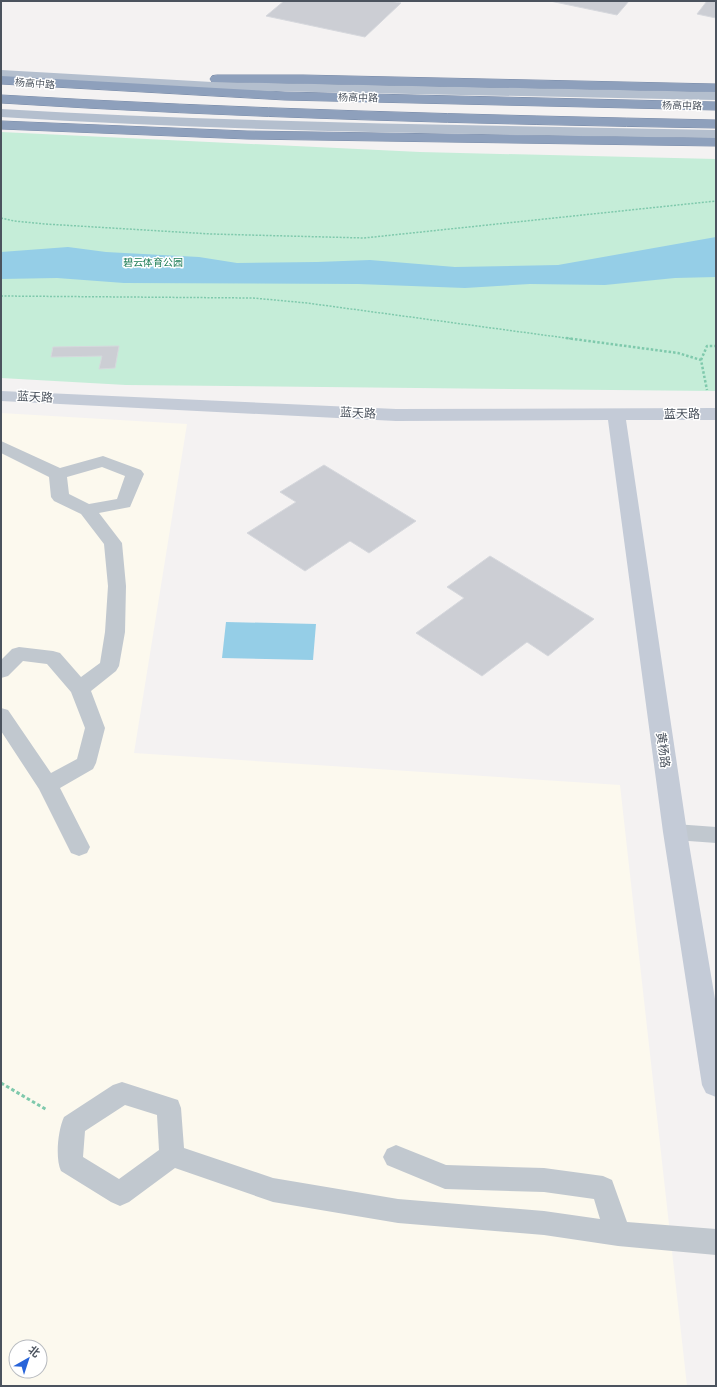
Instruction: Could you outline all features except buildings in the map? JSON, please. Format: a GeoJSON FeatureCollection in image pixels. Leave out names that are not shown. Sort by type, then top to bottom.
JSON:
{"type":"FeatureCollection","features":[{"type":"Feature","properties":{"kind":"highway","name":"杨高中路"},"geometry":{"type":"LineString","coordinates":[[3,75],[140,89],[285,96],[716,106]]}},
{"type":"Feature","properties":{"kind":"highway"},"geometry":{"type":"LineString","coordinates":[[94,78],[311,79],[716,88]]}},
{"type":"Feature","properties":{"kind":"highway","name":"杨高中路"},"geometry":{"type":"LineString","coordinates":[[1,99],[129,108],[351,116],[716,124]]}},
{"type":"Feature","properties":{"kind":"highway"},"geometry":{"type":"LineString","coordinates":[[1,125],[255,135],[716,142]]}},
{"type":"Feature","properties":{"kind":"main road","name":"杨高中路"},"geometry":{"type":"LineString","coordinates":[[3,75],[94,78],[212,86],[716,96]]}},
{"type":"Feature","properties":{"kind":"main road"},"geometry":{"type":"LineString","coordinates":[[1,113],[242,125],[716,134]]}},
{"type":"Feature","properties":{"kind":"street","name":"蓝天路"},"geometry":{"type":"LineString","coordinates":[[1,396],[396,415],[713,414]]}},
{"type":"Feature","properties":{"kind":"street","name":"黄杨路"},"geometry":{"type":"LineString","coordinates":[[616,414],[675,832],[716,1085]]}},
{"type":"Feature","properties":{"kind":"lane"},"geometry":{"type":"LineString","coordinates":[[1,446],[58,474],[103,461],[135,474],[124,503],[87,510]]}},
{"type":"Feature","properties":{"kind":"lane"},"geometry":{"type":"LineString","coordinates":[[58,474],[60,497],[87,510],[113,543],[117,586],[115,632],[110,666],[80,689]]}},
{"type":"Feature","properties":{"kind":"lane"},"geometry":{"type":"LineString","coordinates":[[1,671],[19,654],[53,658],[80,689],[95,728],[86,763],[48,785]]}},
{"type":"Feature","properties":{"kind":"lane"},"geometry":{"type":"LineString","coordinates":[[1,715],[48,785],[79,847]]}},
{"type":"Feature","properties":{"kind":"lane"},"geometry":{"type":"LineString","coordinates":[[675,832],[716,835]]}},
{"type":"Feature","properties":{"kind":"lane"},"geometry":{"type":"LineString","coordinates":[[122,1093],[169,1108],[172,1156],[120,1194],[70,1163],[73,1125],[122,1093]]}},
{"type":"Feature","properties":{"kind":"lane"},"geometry":{"type":"LineString","coordinates":[[172,1156],[273,1190],[398,1211],[544,1223],[618,1234],[716,1242]]}},
{"type":"Feature","properties":{"kind":"lane"},"geometry":{"type":"LineString","coordinates":[[396,1157],[445,1177],[544,1180],[603,1188],[618,1234]]}},
{"type":"Feature","properties":{"kind":"path"},"geometry":{"type":"LineString","coordinates":[[1,218],[45,224],[203,234],[364,238],[716,201]]}},
{"type":"Feature","properties":{"kind":"path"},"geometry":{"type":"LineString","coordinates":[[1,296],[253,298],[307,303],[671,352],[701,360]]}},
{"type":"Feature","properties":{"kind":"path"},"geometry":{"type":"LineString","coordinates":[[713,414],[701,360],[706,346],[716,346]]}},
{"type":"Feature","properties":{"kind":"path"},"geometry":{"type":"LineString","coordinates":[[1,1083],[73,1125]]}},
{"type":"Feature","properties":{"kind":"shaded area"},"geometry":{"type":"Polygon","coordinates":[[[1,413],[187,424],[134,753],[620,785],[687,1386],[1,1386],[1,413]]]}},
{"type":"Feature","properties":{"kind":"green space","name":"碧云体育公园"},"geometry":{"type":"Polygon","coordinates":[[[1,132],[420,152],[716,159],[716,391],[126,385],[1,378],[1,132]]]}},
{"type":"Feature","properties":{"kind":"water"},"geometry":{"type":"Polygon","coordinates":[[[716,237],[716,277],[675,278],[605,285],[530,284],[465,288],[358,284],[124,283],[57,278],[1,279],[1,252],[68,247],[106,252],[199,257],[237,263],[370,260],[455,267],[558,265],[716,237]]]}},
{"type":"Feature","properties":{"kind":"water"},"geometry":{"type":"Polygon","coordinates":[[[226,622],[316,624],[313,660],[222,658],[226,622]]]}}]}
